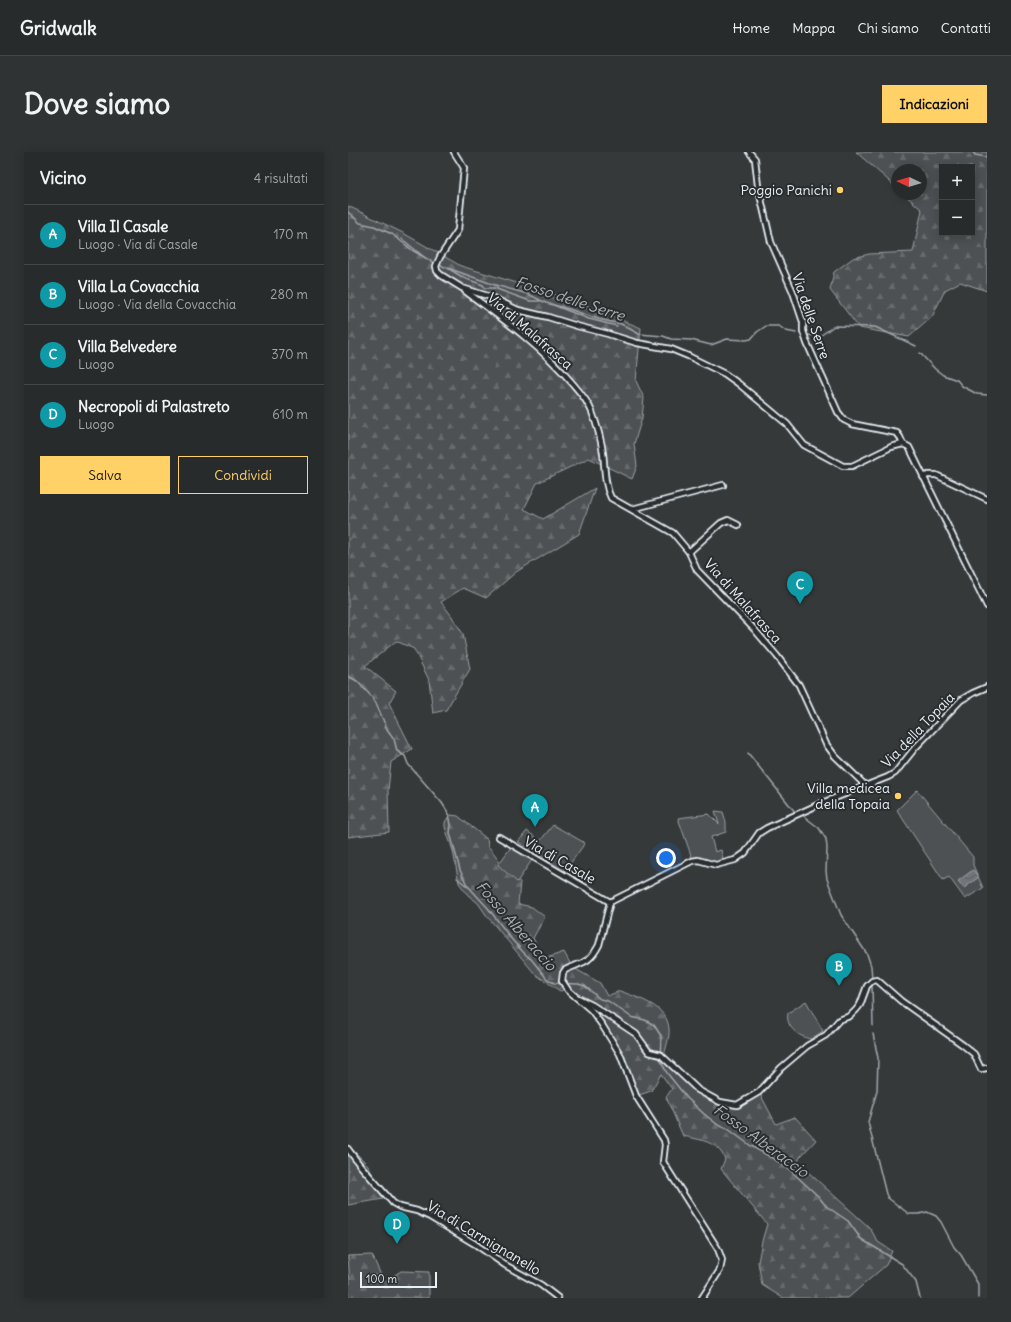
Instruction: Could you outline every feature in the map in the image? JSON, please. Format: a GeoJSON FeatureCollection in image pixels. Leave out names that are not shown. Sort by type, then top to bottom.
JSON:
{"type":"FeatureCollection","features":[{"type":"Feature","properties":{"kind":"street"},"geometry":{"type":"LineString","coordinates":[[454,152],[464,168],[458,230],[445,247],[437,263],[437,271],[439,273],[462,288],[491,297],[518,310],[548,317],[637,343],[671,349],[688,356],[725,374],[787,424],[804,444],[843,466],[852,466],[891,447],[903,444],[909,447],[987,606]]}},
{"type":"Feature","properties":{"kind":"street","name":"Via delle Serre"},"geometry":{"type":"LineString","coordinates":[[749,152],[755,159],[758,186],[771,242],[793,292],[803,322],[807,343],[838,412],[844,420],[852,424],[897,433],[903,444]]}},
{"type":"Feature","properties":{"kind":"street","name":"Via di Malafrasca"},"geometry":{"type":"LineString","coordinates":[[462,288],[556,364],[581,394],[591,410],[597,428],[603,451],[608,491],[611,498],[673,533],[689,552],[697,570],[754,629],[777,656],[799,685],[826,744],[835,756],[866,786]]}},
{"type":"Feature","properties":{"kind":"street"},"geometry":{"type":"LineString","coordinates":[[923,477],[928,474],[936,475],[987,499]]}},
{"type":"Feature","properties":{"kind":"street"},"geometry":{"type":"LineString","coordinates":[[632,509],[723,485]]}},
{"type":"Feature","properties":{"kind":"street"},"geometry":{"type":"LineString","coordinates":[[689,552],[722,523],[728,520],[738,525]]}},
{"type":"Feature","properties":{"kind":"street","name":"Via della Topaia"},"geometry":{"type":"LineString","coordinates":[[610,902],[692,861],[698,860],[716,865],[735,860],[745,853],[760,833],[767,828],[822,803],[895,773],[920,743],[961,700],[987,687]]}},
{"type":"Feature","properties":{"kind":"street","name":"Via di Casale"},"geometry":{"type":"LineString","coordinates":[[499,837],[610,902]]}},
{"type":"Feature","properties":{"kind":"street"},"geometry":{"type":"LineString","coordinates":[[610,902],[599,945],[596,951],[589,960],[563,972],[562,981],[568,990],[591,1010],[620,1054],[636,1096],[664,1140],[665,1145],[663,1162],[720,1254],[722,1260],[720,1270],[702,1298]]}},
{"type":"Feature","properties":{"kind":"street"},"geometry":{"type":"LineString","coordinates":[[576,997],[592,1005],[636,1034],[649,1052],[659,1055],[698,1090],[720,1102],[736,1105],[759,1092],[782,1068],[807,1046],[826,1035],[839,1020],[850,1016],[860,1005],[867,986],[872,981],[877,980],[901,1001],[974,1054],[981,1069],[987,1068]]}},
{"type":"Feature","properties":{"kind":"street","name":"Via di Carmignanello"},"geometry":{"type":"LineString","coordinates":[[348,1150],[393,1203],[400,1208],[417,1211],[430,1217],[475,1244],[505,1265],[540,1285],[558,1298]]}},
{"type":"Feature","properties":{"kind":"green space"},"geometry":{"type":"Polygon","coordinates":[[[856,152],[987,152],[987,291],[960,282],[945,290],[932,317],[909,337],[859,328],[830,290],[834,272],[853,258],[869,254],[913,252],[922,210],[911,200],[927,200],[927,164],[891,164],[891,183],[856,152]]]}},
{"type":"Feature","properties":{"kind":"green space"},"geometry":{"type":"Polygon","coordinates":[[[348,206],[403,233],[461,266],[576,301],[641,328],[636,381],[644,398],[642,418],[634,444],[637,466],[632,479],[589,458],[537,483],[524,509],[543,519],[595,488],[579,534],[516,572],[486,598],[463,588],[441,602],[463,634],[470,669],[446,710],[433,713],[429,680],[414,649],[396,641],[365,666],[396,691],[389,703],[412,749],[391,762],[388,790],[389,832],[348,837],[348,206]]]}},
{"type":"Feature","properties":{"kind":"green space"},"geometry":{"type":"Polygon","coordinates":[[[917,790],[973,857],[973,865],[983,888],[965,899],[949,877],[943,880],[897,810],[917,790]]]}},
{"type":"Feature","properties":{"kind":"green space"},"geometry":{"type":"Polygon","coordinates":[[[715,811],[723,812],[726,822],[726,832],[711,837],[715,852],[721,850],[723,859],[716,862],[692,858],[678,818],[709,814],[719,824],[715,811]]]}},
{"type":"Feature","properties":{"kind":"green space"},"geometry":{"type":"Polygon","coordinates":[[[451,815],[458,816],[487,839],[488,846],[502,866],[520,882],[518,904],[532,907],[545,917],[533,938],[544,959],[564,952],[572,967],[600,983],[607,996],[620,991],[643,1000],[658,1009],[667,1021],[669,1029],[669,1036],[664,1057],[698,1090],[720,1102],[736,1105],[759,1092],[776,1124],[795,1117],[816,1140],[800,1157],[796,1167],[807,1171],[870,1228],[878,1242],[892,1251],[886,1265],[848,1298],[783,1298],[762,1285],[758,1262],[767,1224],[721,1169],[725,1159],[722,1153],[718,1148],[708,1142],[683,1136],[666,1097],[672,1089],[661,1074],[651,1091],[636,1096],[625,1067],[597,1018],[568,989],[560,991],[535,974],[478,903],[468,895],[459,883],[453,851],[445,827],[445,822],[451,815]]]}},
{"type":"Feature","properties":{"kind":"green space"},"geometry":{"type":"Polygon","coordinates":[[[553,825],[585,843],[565,871],[518,842],[527,831],[540,841],[553,825]]]}},
{"type":"Feature","properties":{"kind":"green space"},"geometry":{"type":"Polygon","coordinates":[[[511,847],[532,860],[517,882],[498,865],[511,847]]]}},
{"type":"Feature","properties":{"kind":"green space"},"geometry":{"type":"Polygon","coordinates":[[[806,1001],[823,1031],[811,1039],[798,1034],[791,1027],[788,1018],[788,1013],[806,1001]]]}},
{"type":"Feature","properties":{"kind":"green space"},"geometry":{"type":"Polygon","coordinates":[[[348,1145],[368,1165],[383,1199],[348,1205],[348,1145]]]}},
{"type":"Feature","properties":{"kind":"green space"},"geometry":{"type":"Polygon","coordinates":[[[372,1255],[384,1282],[401,1271],[429,1272],[429,1298],[348,1298],[348,1287],[350,1283],[348,1256],[372,1255]]]}},
{"type":"Feature","properties":{"kind":"water"},"geometry":{"type":"Polygon","coordinates":[[[973,870],[979,877],[964,888],[958,881],[973,870]]]}},
{"type":"Feature","properties":{"kind":"waterway"},"geometry":{"type":"LineString","coordinates":[[973,152],[975,155],[987,157]]}},
{"type":"Feature","properties":{"kind":"waterway","name":"Fosso delle Serre"},"geometry":{"type":"LineString","coordinates":[[348,212],[360,223],[374,226],[392,234],[412,250],[434,263],[495,285],[528,294],[546,303],[598,319],[621,324],[639,334],[663,336],[671,339],[691,340],[711,345],[727,339],[751,339],[757,332],[766,326],[779,326],[786,331],[796,333]]}},
{"type":"Feature","properties":{"kind":"waterway","name":"Fosso delle Serre"},"geometry":{"type":"LineString","coordinates":[[402,239],[424,257]]}},
{"type":"Feature","properties":{"kind":"waterway"},"geometry":{"type":"LineString","coordinates":[[446,267],[464,278],[483,285],[485,288],[494,288],[530,301],[540,301]]}},
{"type":"Feature","properties":{"kind":"waterway","name":"Fosso delle Serre"},"geometry":{"type":"LineString","coordinates":[[551,304],[589,319],[617,326]]}},
{"type":"Feature","properties":{"kind":"waterway","name":"Fosso delle Serre"},"geometry":{"type":"LineString","coordinates":[[806,335],[820,336],[834,326],[875,327],[916,346]]}},
{"type":"Feature","properties":{"kind":"waterway","name":"Fosso delle Serre"},"geometry":{"type":"LineString","coordinates":[[920,353],[943,375],[957,380],[962,386],[977,394],[987,395]]}},
{"type":"Feature","properties":{"kind":"waterway","name":"Fosso Alberaccio"},"geometry":{"type":"LineString","coordinates":[[348,676],[357,681],[372,697],[387,729],[394,739],[397,751],[405,756],[408,764],[442,803],[449,814],[451,825],[450,833],[460,870],[467,885],[488,908],[513,941],[532,960],[547,979],[554,983],[578,984],[585,986],[600,999],[608,1001],[631,1017],[645,1020],[654,1025],[661,1036],[660,1059],[667,1073],[687,1098],[718,1125],[728,1129],[751,1146],[791,1171],[818,1196],[826,1206],[848,1221],[861,1239],[902,1264],[916,1282],[920,1298]]}},
{"type":"Feature","properties":{"kind":"waterway"},"geometry":{"type":"LineString","coordinates":[[748,753],[795,812]]}},
{"type":"Feature","properties":{"kind":"waterway"},"geometry":{"type":"LineString","coordinates":[[801,814],[819,828],[826,839],[827,879],[841,915],[867,954],[871,966],[872,979]]}},
{"type":"Feature","properties":{"kind":"waterway","name":"Fosso Alberaccio"},"geometry":{"type":"LineString","coordinates":[[457,878],[468,887]]}},
{"type":"Feature","properties":{"kind":"waterway"},"geometry":{"type":"LineString","coordinates":[[872,985],[873,1026]]}},
{"type":"Feature","properties":{"kind":"waterway"},"geometry":{"type":"LineString","coordinates":[[873,1034],[878,1058],[877,1091],[868,1122],[886,1194],[888,1198],[909,1214],[927,1212],[936,1216],[978,1284],[978,1298]]}},
{"type":"Feature","properties":{"kind":"place","name":"Poggio Panichi"},"geometry":{"type":"Point","coordinates":[840,190]}},
{"type":"Feature","properties":{"kind":"place","name":"Villa Belvedere"},"geometry":{"type":"Point","coordinates":[800,604]}},
{"type":"Feature","properties":{"kind":"place","name":"Villa medicea della Topaia"},"geometry":{"type":"Point","coordinates":[898,796]}},
{"type":"Feature","properties":{"kind":"place","name":"Villa Il Casale"},"geometry":{"type":"Point","coordinates":[535,827]}},
{"type":"Feature","properties":{"kind":"place","name":"Villa La Covacchia"},"geometry":{"type":"Point","coordinates":[839,986]}},
{"type":"Feature","properties":{"kind":"place","name":"Necropoli di Palastreto"},"geometry":{"type":"Point","coordinates":[397,1244]}}]}
